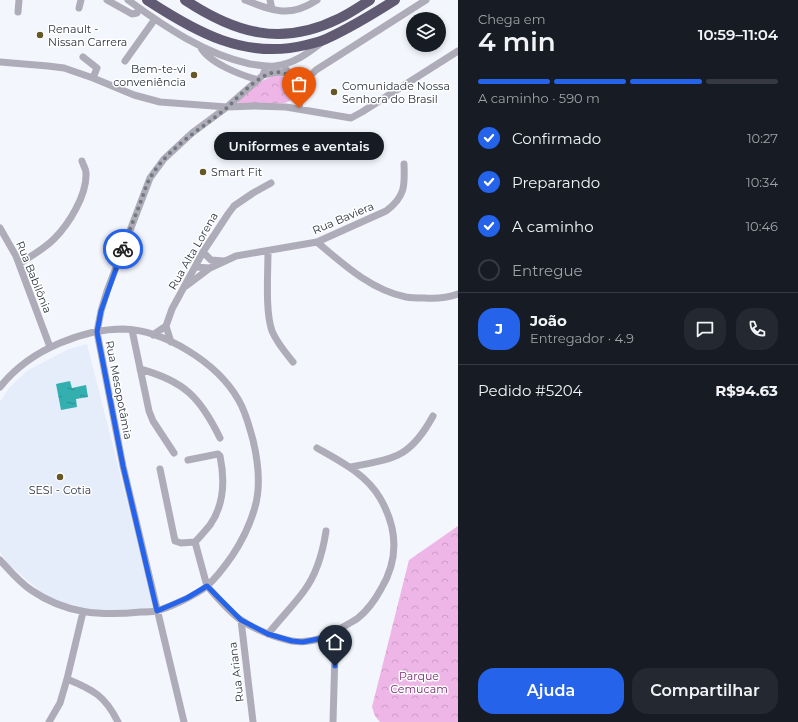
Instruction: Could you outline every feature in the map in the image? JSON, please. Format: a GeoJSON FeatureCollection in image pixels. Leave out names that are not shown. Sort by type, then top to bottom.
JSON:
{"type":"FeatureCollection","features":[{"type":"Feature","properties":{"kind":"highway"},"geometry":{"type":"LineString","coordinates":[[147,0],[182,22],[209,36],[230,44],[248,48],[270,49],[295,47],[325,40],[395,0]]}},
{"type":"Feature","properties":{"kind":"highway"},"geometry":{"type":"LineString","coordinates":[[185,0],[206,14],[227,24],[250,32],[270,34],[310,30],[340,18],[370,0]]}},
{"type":"Feature","properties":{"kind":"street"},"geometry":{"type":"LineString","coordinates":[[18,0],[18,12]]}},
{"type":"Feature","properties":{"kind":"street"},"geometry":{"type":"LineString","coordinates":[[79,8],[81,0]]}},
{"type":"Feature","properties":{"kind":"street"},"geometry":{"type":"LineString","coordinates":[[107,0],[132,14],[137,13],[140,8]]}},
{"type":"Feature","properties":{"kind":"street"},"geometry":{"type":"LineString","coordinates":[[128,0],[155,19],[200,46],[226,57],[266,66],[284,64],[306,55],[325,40]]}},
{"type":"Feature","properties":{"kind":"street"},"geometry":{"type":"LineString","coordinates":[[245,0],[272,9],[290,11],[306,7],[317,0]]}},
{"type":"Feature","properties":{"kind":"street"},"geometry":{"type":"LineString","coordinates":[[270,0],[272,9]]}},
{"type":"Feature","properties":{"kind":"street"},"geometry":{"type":"LineString","coordinates":[[299,108],[300,90],[309,76],[316,70],[426,0]]}},
{"type":"Feature","properties":{"kind":"street"},"geometry":{"type":"LineString","coordinates":[[125,60],[155,19]]}},
{"type":"Feature","properties":{"kind":"street"},"geometry":{"type":"LineString","coordinates":[[200,46],[205,55],[232,72],[260,78],[277,72],[287,73]]}},
{"type":"Feature","properties":{"kind":"street"},"geometry":{"type":"LineString","coordinates":[[0,62],[35,64],[64,68],[134,95],[160,102],[227,107],[254,106],[299,108],[351,118],[357,116],[458,51]]}},
{"type":"Feature","properties":{"kind":"street"},"geometry":{"type":"LineString","coordinates":[[83,57],[97,68],[93,78]]}},
{"type":"Feature","properties":{"kind":"street"},"geometry":{"type":"LineString","coordinates":[[284,64],[287,73],[300,90]]}},
{"type":"Feature","properties":{"kind":"street"},"geometry":{"type":"LineString","coordinates":[[260,78],[266,66]]}},
{"type":"Feature","properties":{"kind":"street","name":"Rua Mesopotâmia"},"geometry":{"type":"LineString","coordinates":[[184,722],[123,466],[97,332],[107,291],[150,178],[164,159],[192,133],[227,107],[260,78]]}},
{"type":"Feature","properties":{"kind":"street"},"geometry":{"type":"LineString","coordinates":[[19,264],[54,239],[68,223],[77,206],[84,185],[86,173],[82,161]]}},
{"type":"Feature","properties":{"kind":"street","name":"Rua Baviera"},"geometry":{"type":"LineString","coordinates":[[184,287],[210,268],[236,256],[317,242],[386,211],[401,197],[405,184],[404,164]]}},
{"type":"Feature","properties":{"kind":"street","name":"Rua Alta Lorena"},"geometry":{"type":"LineString","coordinates":[[166,326],[172,310],[203,252],[228,214],[234,206],[271,183]]}},
{"type":"Feature","properties":{"kind":"street","name":"Rua Babilônia"},"geometry":{"type":"LineString","coordinates":[[0,228],[16,256],[50,348]]}},
{"type":"Feature","properties":{"kind":"street"},"geometry":{"type":"LineString","coordinates":[[317,242],[350,269],[385,291],[406,298],[439,299],[458,294]]}},
{"type":"Feature","properties":{"kind":"street"},"geometry":{"type":"LineString","coordinates":[[268,251],[269,317],[272,331],[280,347],[293,362]]}},
{"type":"Feature","properties":{"kind":"street"},"geometry":{"type":"LineString","coordinates":[[203,252],[211,260],[226,261]]}},
{"type":"Feature","properties":{"kind":"street","name":"Rua Baviera"},"geometry":{"type":"LineString","coordinates":[[195,267],[210,268]]}},
{"type":"Feature","properties":{"kind":"street"},"geometry":{"type":"LineString","coordinates":[[154,335],[166,326],[171,342]]}},
{"type":"Feature","properties":{"kind":"street"},"geometry":{"type":"LineString","coordinates":[[0,387],[10,374],[22,364],[50,348],[76,336],[121,329],[154,335],[190,352],[225,380],[239,400],[248,419],[258,465],[258,491],[255,506],[249,524],[240,543],[227,563],[207,586],[187,598],[157,611],[109,615],[83,612],[63,607],[31,590],[0,560]]}},
{"type":"Feature","properties":{"kind":"street"},"geometry":{"type":"LineString","coordinates":[[132,330],[149,411],[153,421],[174,453]]}},
{"type":"Feature","properties":{"kind":"street"},"geometry":{"type":"LineString","coordinates":[[140,369],[159,374],[174,381],[184,388],[197,400],[210,417],[220,438]]}},
{"type":"Feature","properties":{"kind":"street"},"geometry":{"type":"LineString","coordinates":[[351,468],[392,458],[400,454],[420,437],[433,416]]}},
{"type":"Feature","properties":{"kind":"street"},"geometry":{"type":"LineString","coordinates":[[195,542],[207,586],[241,620],[268,634],[297,642],[315,640],[323,638],[339,630],[358,618],[370,607],[389,573],[393,561],[393,533],[380,497],[373,488],[351,468],[317,448]]}},
{"type":"Feature","properties":{"kind":"street"},"geometry":{"type":"LineString","coordinates":[[160,469],[176,541],[181,544],[195,542],[210,525],[219,508],[223,485],[222,466],[220,456],[218,454],[188,460]]}},
{"type":"Feature","properties":{"kind":"street"},"geometry":{"type":"LineString","coordinates":[[268,634],[304,590],[320,558],[324,547],[326,531]]}},
{"type":"Feature","properties":{"kind":"street"},"geometry":{"type":"LineString","coordinates":[[49,722],[60,703],[68,679],[83,612]]}},
{"type":"Feature","properties":{"kind":"street","name":"Rua Ariana"},"geometry":{"type":"LineString","coordinates":[[241,620],[253,722]]}},
{"type":"Feature","properties":{"kind":"street"},"geometry":{"type":"LineString","coordinates":[[333,722],[335,652],[339,630]]}},
{"type":"Feature","properties":{"kind":"street"},"geometry":{"type":"LineString","coordinates":[[323,638],[330,644],[335,652]]}},
{"type":"Feature","properties":{"kind":"street"},"geometry":{"type":"LineString","coordinates":[[68,679],[88,687],[101,697],[112,711],[118,722]]}},
{"type":"Feature","properties":{"kind":"shaded area","name":"SESI - Cotia"},"geometry":{"type":"Polygon","coordinates":[[[87,344],[154,608],[107,612],[76,608],[51,600],[8,564],[0,552],[0,402],[9,388],[28,370],[69,349],[87,344]]]}},
{"type":"Feature","properties":{"kind":"green space"},"geometry":{"type":"Polygon","coordinates":[[[278,74],[286,79],[296,92],[291,100],[285,103],[237,105],[248,90],[266,79],[278,74]]]}},
{"type":"Feature","properties":{"kind":"green space","name":"Parque Cemucam"},"geometry":{"type":"Polygon","coordinates":[[[458,526],[458,722],[380,722],[375,716],[372,707],[409,560],[458,526]]]}},
{"type":"Feature","properties":{"kind":"water"},"geometry":{"type":"Polygon","coordinates":[[[70,381],[72,388],[86,385],[88,397],[76,399],[77,407],[61,410],[56,384],[70,381]]]}},
{"type":"Feature","properties":{"kind":"way so far"},"geometry":{"type":"LineString","coordinates":[[123,249],[150,178],[164,159],[192,133],[227,107],[263,75],[277,72],[287,73],[300,90],[299,108]]}},
{"type":"Feature","properties":{"kind":"place","name":"Renault - Nissan Carrera"},"geometry":{"type":"Point","coordinates":[40,35]}},
{"type":"Feature","properties":{"kind":"place","name":"Bem-te-vi conveniência"},"geometry":{"type":"Point","coordinates":[194,75]}},
{"type":"Feature","properties":{"kind":"place","name":"Comunidade Nossa Senhora do Brasil"},"geometry":{"type":"Point","coordinates":[334,92]}},
{"type":"Feature","properties":{"kind":"place","name":"Uniformes e aventais"},"geometry":{"type":"Point","coordinates":[299,108]}},
{"type":"Feature","properties":{"kind":"place","name":"Smart Fit"},"geometry":{"type":"Point","coordinates":[203,172]}},
{"type":"Feature","properties":{"kind":"place","name":"SESI - Cotia"},"geometry":{"type":"Point","coordinates":[60,477]}},
{"type":"Feature","properties":{"kind":"route"},"geometry":{"type":"LineString","coordinates":[[123,249],[107,291],[97,332],[123,466],[157,611],[187,598],[207,586],[241,620],[268,634],[292,641],[303,642],[323,638],[330,644],[335,652],[335,666]]}}]}
